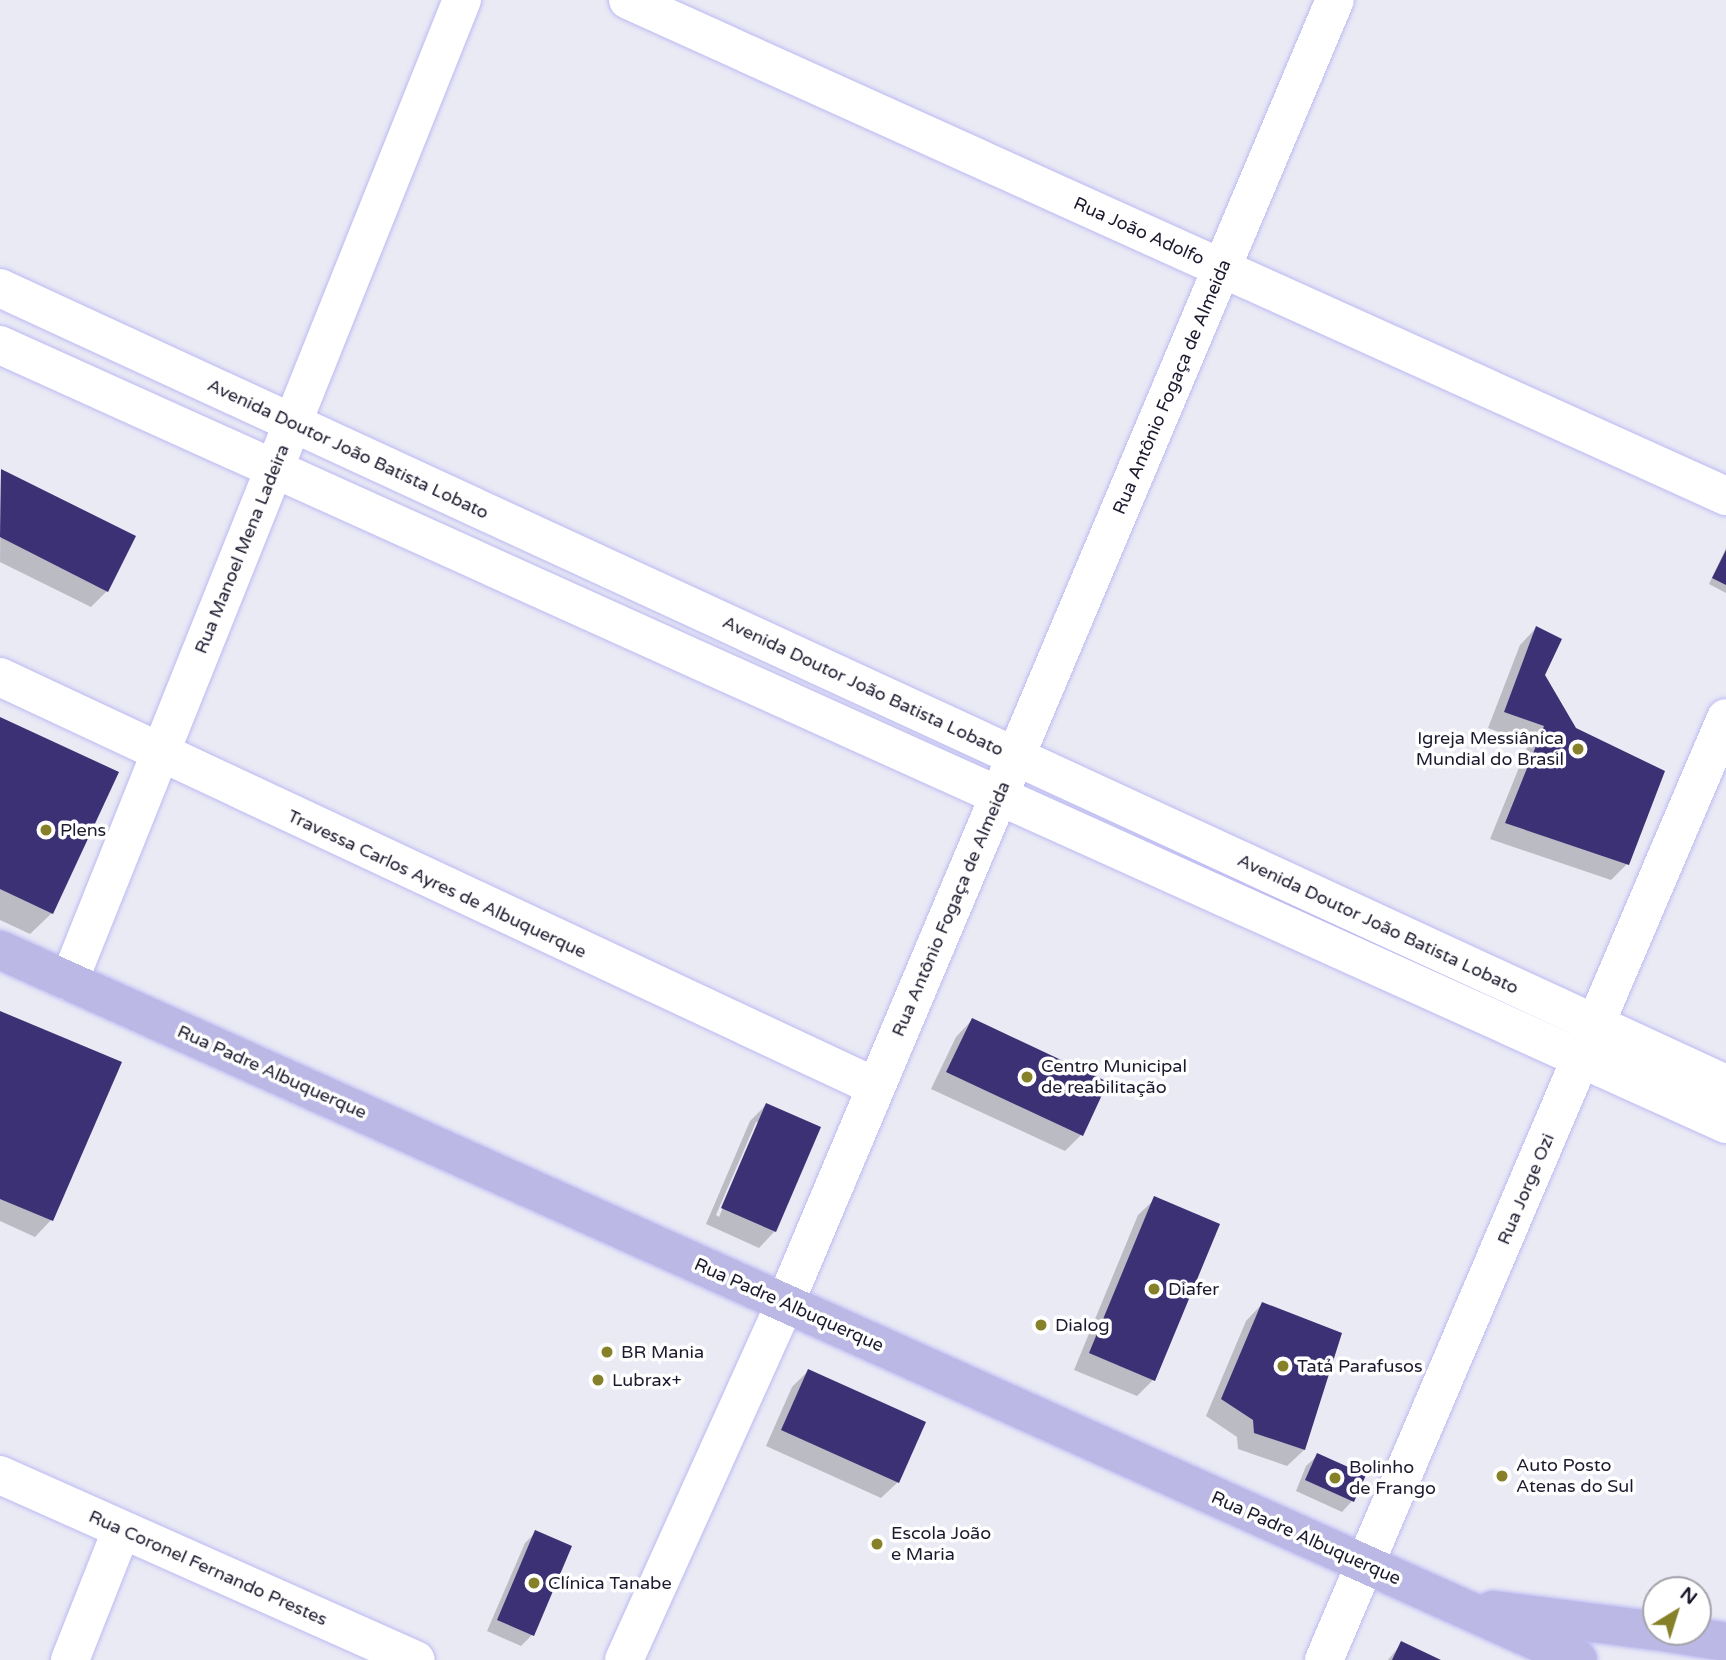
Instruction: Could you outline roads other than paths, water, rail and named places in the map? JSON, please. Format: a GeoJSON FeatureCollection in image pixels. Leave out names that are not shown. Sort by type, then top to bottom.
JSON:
{"type":"FeatureCollection","features":[{"type":"Feature","properties":{"kind":"main road","name":"Rua Padre Albuquerque"},"geometry":{"type":"LineString","coordinates":[[0,950],[1578,1660]]}},
{"type":"Feature","properties":{"kind":"main road"},"geometry":{"type":"LineString","coordinates":[[1456,1605],[1642,1629]]}},
{"type":"Feature","properties":{"kind":"main road"},"geometry":{"type":"LineString","coordinates":[[1703,1660],[1726,1642]]}},
{"type":"Feature","properties":{"kind":"street","name":"Rua Manoel Mena Ladeira"},"geometry":{"type":"LineString","coordinates":[[69,981],[461,0]]}},
{"type":"Feature","properties":{"kind":"street","name":"Rua João Adolfo"},"geometry":{"type":"LineString","coordinates":[[628,0],[1726,496]]}},
{"type":"Feature","properties":{"kind":"street","name":"Rua Antônio Fogaça de Almeida"},"geometry":{"type":"LineString","coordinates":[[624,1660],[785,1303],[1335,0]]}},
{"type":"Feature","properties":{"kind":"street","name":"Avenida Doutor João Batista Lobato"},"geometry":{"type":"LineString","coordinates":[[0,288],[1726,1084]]}},
{"type":"Feature","properties":{"kind":"street"},"geometry":{"type":"LineString","coordinates":[[0,345],[1726,1124]]}},
{"type":"Feature","properties":{"kind":"street","name":"Travessa Carlos Ayres de Albuquerque"},"geometry":{"type":"LineString","coordinates":[[0,677],[160,755],[876,1087]]}},
{"type":"Feature","properties":{"kind":"street","name":"Rua Jorge Ozi"},"geometry":{"type":"LineString","coordinates":[[1324,1660],[1726,718]]}},
{"type":"Feature","properties":{"kind":"street","name":"Rua Coronel Fernando Prestes"},"geometry":{"type":"LineString","coordinates":[[0,1475],[416,1660]]}},
{"type":"Feature","properties":{"kind":"street"},"geometry":{"type":"LineString","coordinates":[[70,1660],[121,1531]]}},
{"type":"Feature","properties":{"kind":"place","name":"Igreja Messiânica Mundial do Brasil"},"geometry":{"type":"Point","coordinates":[1578,749]}},
{"type":"Feature","properties":{"kind":"place","name":"Plens"},"geometry":{"type":"Point","coordinates":[46,830]}},
{"type":"Feature","properties":{"kind":"place","name":"Centro Municipal de reabilitação"},"geometry":{"type":"Point","coordinates":[1027,1077]}},
{"type":"Feature","properties":{"kind":"place","name":"Diafer"},"geometry":{"type":"Point","coordinates":[1154,1289]}},
{"type":"Feature","properties":{"kind":"place","name":"Dialog"},"geometry":{"type":"Point","coordinates":[1041,1325]}},
{"type":"Feature","properties":{"kind":"place","name":"BR Mania"},"geometry":{"type":"Point","coordinates":[607,1352]}},
{"type":"Feature","properties":{"kind":"place","name":"Tatá Parafusos"},"geometry":{"type":"Point","coordinates":[1283,1366]}},
{"type":"Feature","properties":{"kind":"place","name":"Lubrax+"},"geometry":{"type":"Point","coordinates":[598,1380]}},
{"type":"Feature","properties":{"kind":"place","name":"Auto Posto Atenas do Sul"},"geometry":{"type":"Point","coordinates":[1502,1476]}},
{"type":"Feature","properties":{"kind":"place","name":"Bolinho de Frango"},"geometry":{"type":"Point","coordinates":[1335,1478]}},
{"type":"Feature","properties":{"kind":"place","name":"Escola João e Maria"},"geometry":{"type":"Point","coordinates":[877,1544]}},
{"type":"Feature","properties":{"kind":"place","name":"Clínica Tanabe"},"geometry":{"type":"Point","coordinates":[534,1583]}}]}
